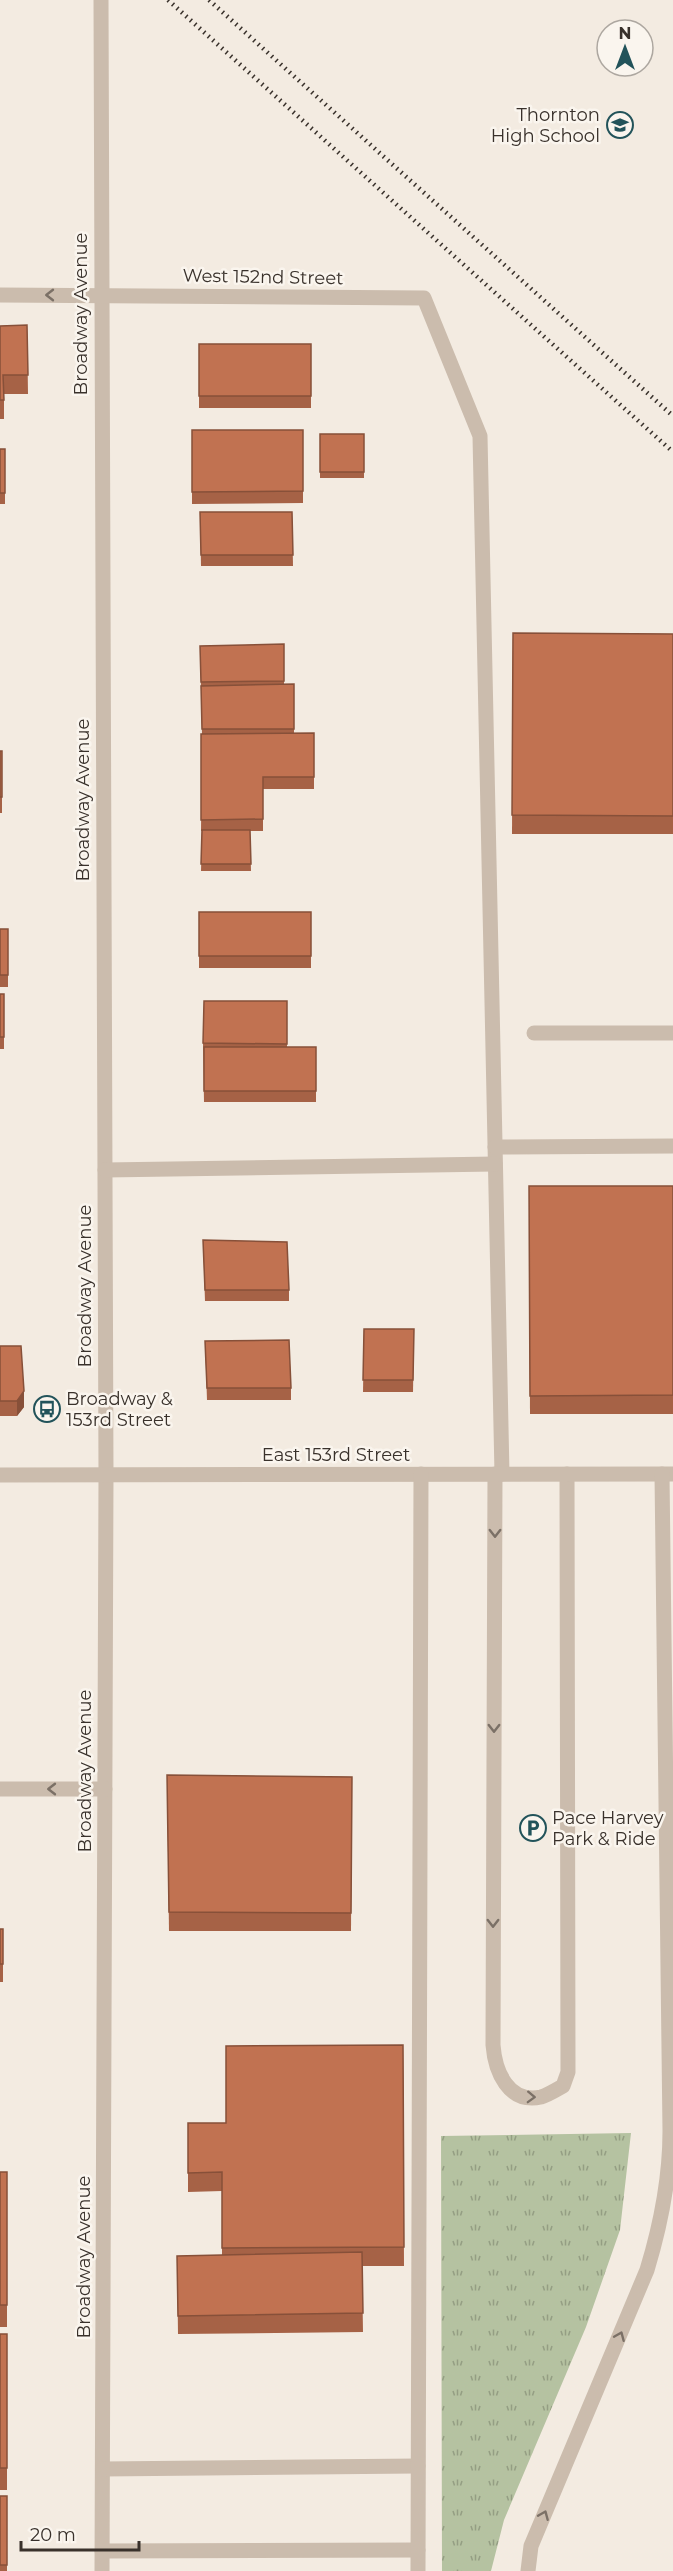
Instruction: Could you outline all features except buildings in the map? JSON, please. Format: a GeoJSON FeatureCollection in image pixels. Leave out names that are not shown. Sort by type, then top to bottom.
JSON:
{"type":"FeatureCollection","features":[{"type":"Feature","properties":{"kind":"street","name":"Broadway Avenue"},"geometry":{"type":"LineString","coordinates":[[101,0],[106,1475],[102,2571]]}},
{"type":"Feature","properties":{"kind":"street","name":"West 152nd Street"},"geometry":{"type":"LineString","coordinates":[[0,295],[424,298],[480,436],[495,1147]]}},
{"type":"Feature","properties":{"kind":"street"},"geometry":{"type":"LineString","coordinates":[[534,1033],[673,1033]]}},
{"type":"Feature","properties":{"kind":"street"},"geometry":{"type":"LineString","coordinates":[[567,1474],[568,2072],[563,2086],[542,2097],[524,2098],[510,2090],[501,2077],[494,2060],[493,2044],[499,1474],[495,1147],[673,1146]]}},
{"type":"Feature","properties":{"kind":"street"},"geometry":{"type":"LineString","coordinates":[[105,1170],[495,1164]]}},
{"type":"Feature","properties":{"kind":"street"},"geometry":{"type":"LineString","coordinates":[[418,2571],[421,1474]]}},
{"type":"Feature","properties":{"kind":"street"},"geometry":{"type":"LineString","coordinates":[[528,2571],[531,2546],[647,2270],[658,2232],[666,2191],[670,2131],[668,1474]]}},
{"type":"Feature","properties":{"kind":"street","name":"East 153rd Street"},"geometry":{"type":"LineString","coordinates":[[0,1475],[668,1474]]}},
{"type":"Feature","properties":{"kind":"street"},"geometry":{"type":"LineString","coordinates":[[0,1789],[105,1789]]}},
{"type":"Feature","properties":{"kind":"street"},"geometry":{"type":"LineString","coordinates":[[103,2469],[418,2466]]}},
{"type":"Feature","properties":{"kind":"street"},"geometry":{"type":"LineString","coordinates":[[102,2551],[418,2550]]}},
{"type":"Feature","properties":{"kind":"green space"},"geometry":{"type":"Polygon","coordinates":[[[631,2133],[620,2230],[586,2327],[504,2520],[491,2571],[442,2571],[441,2136],[631,2133]]]}},
{"type":"Feature","properties":{"kind":"railway"},"geometry":{"type":"LineString","coordinates":[[168,0],[673,452]]}},
{"type":"Feature","properties":{"kind":"railway"},"geometry":{"type":"LineString","coordinates":[[209,0],[673,416]]}},
{"type":"Feature","properties":{"kind":"place","name":"Thornton High School"},"geometry":{"type":"Point","coordinates":[620,125]}},
{"type":"Feature","properties":{"kind":"place","name":"Broadway & 153rd Street"},"geometry":{"type":"Point","coordinates":[47,1409]}},
{"type":"Feature","properties":{"kind":"place","name":"Pace Harvey Park & Ride"},"geometry":{"type":"Point","coordinates":[533,1828]}}]}
